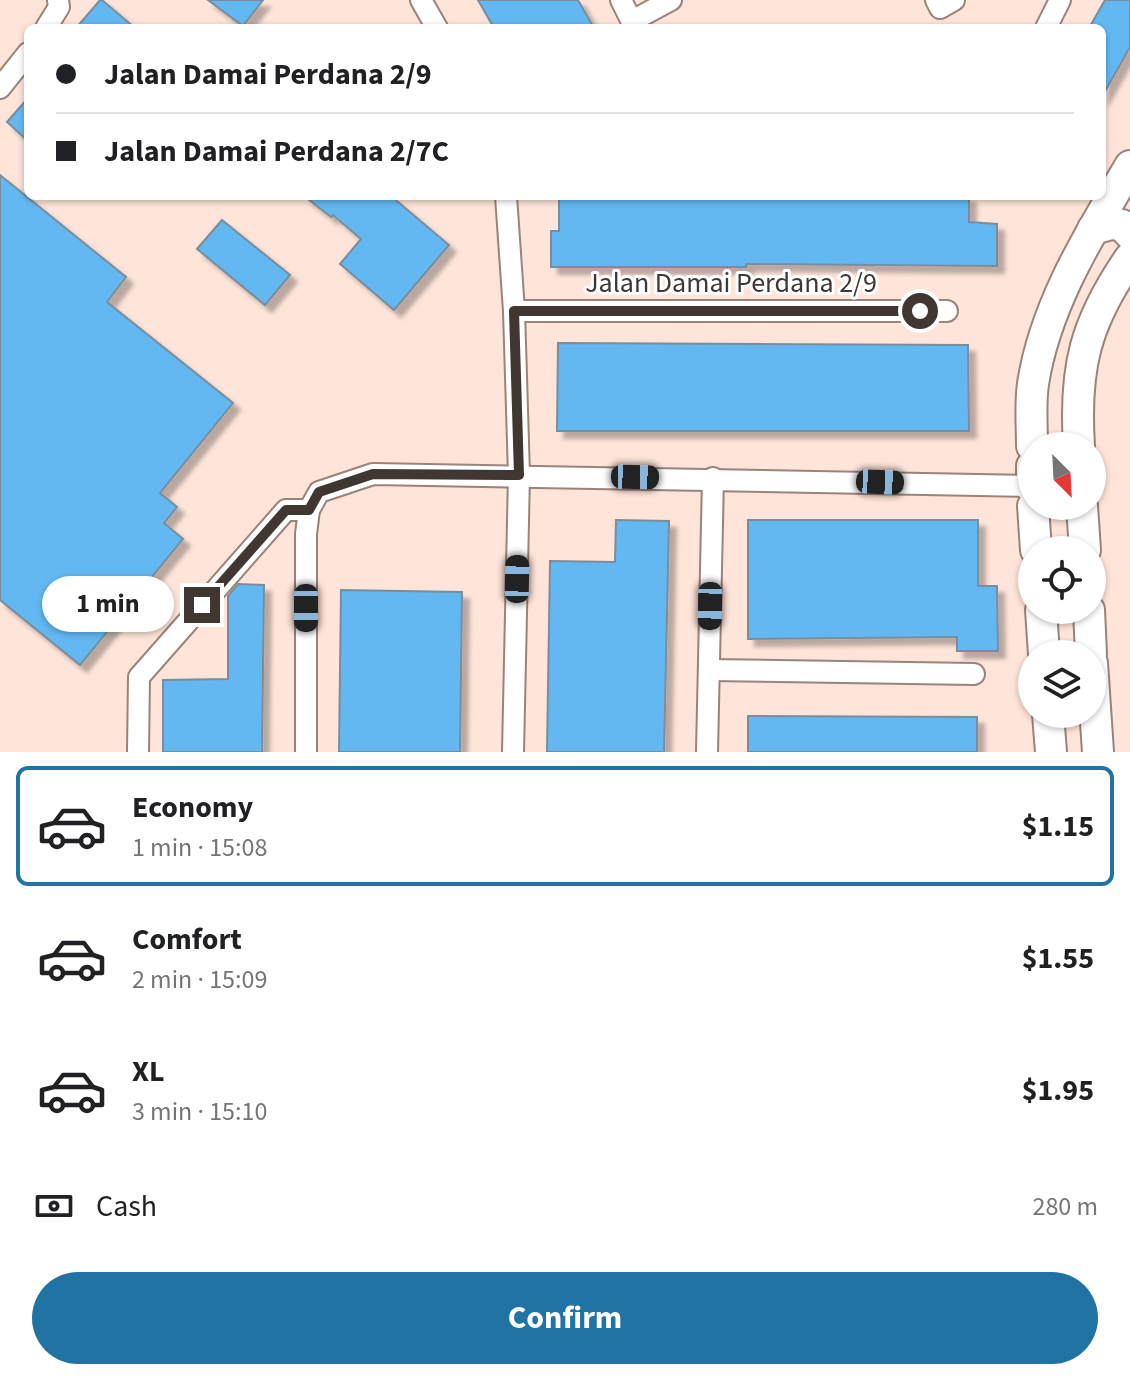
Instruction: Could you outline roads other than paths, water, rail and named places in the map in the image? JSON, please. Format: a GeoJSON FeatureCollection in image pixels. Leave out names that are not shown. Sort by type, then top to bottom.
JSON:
{"type":"FeatureCollection","features":[{"type":"Feature","properties":{"kind":"main road"},"geometry":{"type":"LineString","coordinates":[[1032,432],[1033,388],[1040,349],[1072,268],[1130,166]]}},
{"type":"Feature","properties":{"kind":"main road"},"geometry":{"type":"LineString","coordinates":[[1078,432],[1076,402],[1087,337],[1129,251],[1122,225],[1111,224],[1093,229]]}},
{"type":"Feature","properties":{"kind":"main road"},"geometry":{"type":"LineString","coordinates":[[1049,728],[1051,752]]}},
{"type":"Feature","properties":{"kind":"main road"},"geometry":{"type":"LineString","coordinates":[[1096,728],[1098,752]]}},
{"type":"Feature","properties":{"kind":"street"},"geometry":{"type":"LineString","coordinates":[[48,24],[59,7],[58,0]]}},
{"type":"Feature","properties":{"kind":"street"},"geometry":{"type":"LineString","coordinates":[[421,0],[435,24]]}},
{"type":"Feature","properties":{"kind":"street"},"geometry":{"type":"LineString","coordinates":[[621,0],[634,24],[671,0]]}},
{"type":"Feature","properties":{"kind":"street"},"geometry":{"type":"LineString","coordinates":[[1048,24],[1060,0]]}},
{"type":"Feature","properties":{"kind":"street"},"geometry":{"type":"LineString","coordinates":[[0,88],[24,58]]}},
{"type":"Feature","properties":{"kind":"street"},"geometry":{"type":"LineString","coordinates":[[506,200],[514,311],[519,475],[513,752]]}},
{"type":"Feature","properties":{"kind":"street","name":"Jalan Damai Perdana 2/9"},"geometry":{"type":"LineString","coordinates":[[514,311],[947,311]]}},
{"type":"Feature","properties":{"kind":"street"},"geometry":{"type":"LineString","coordinates":[[138,752],[139,677],[286,510],[373,474],[713,478],[1018,487]]}},
{"type":"Feature","properties":{"kind":"street"},"geometry":{"type":"LineString","coordinates":[[707,752],[713,478]]}},
{"type":"Feature","properties":{"kind":"street"},"geometry":{"type":"LineString","coordinates":[[306,752],[306,534],[314,501]]}},
{"type":"Feature","properties":{"kind":"street"},"geometry":{"type":"LineString","coordinates":[[709,670],[974,674]]}}]}
